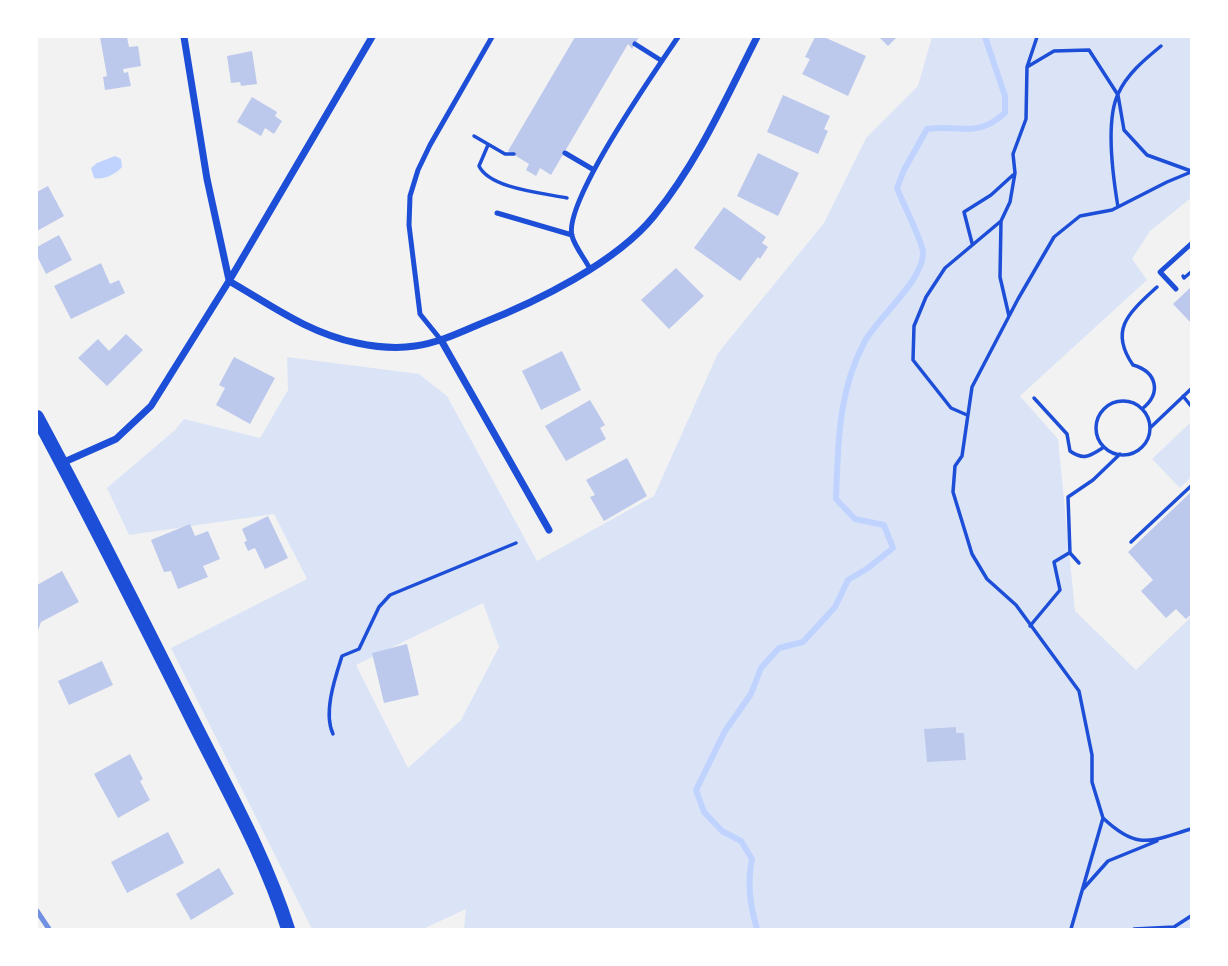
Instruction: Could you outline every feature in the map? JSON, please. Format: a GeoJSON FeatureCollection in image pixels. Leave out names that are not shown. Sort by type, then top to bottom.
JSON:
{"type":"FeatureCollection","features":[{"type":"Feature","properties":{"kind":"main road"},"geometry":{"type":"LineString","coordinates":[[37,417],[247,828],[277,893],[288,929]]}},
{"type":"Feature","properties":{"kind":"street"},"geometry":{"type":"LineString","coordinates":[[184,37],[207,179],[229,281],[275,311],[330,336],[385,347],[414,346],[441,340],[524,307],[590,269],[635,235],[653,218],[671,194],[704,140],[757,37]]}},
{"type":"Feature","properties":{"kind":"street"},"geometry":{"type":"LineString","coordinates":[[61,463],[116,439],[151,407],[229,281],[372,37]]}},
{"type":"Feature","properties":{"kind":"street"},"geometry":{"type":"LineString","coordinates":[[441,340],[549,530]]}},
{"type":"Feature","properties":{"kind":"lane"},"geometry":{"type":"LineString","coordinates":[[441,340],[420,314],[409,225],[410,196],[430,145],[492,37]]}},
{"type":"Feature","properties":{"kind":"lane"},"geometry":{"type":"LineString","coordinates":[[590,269],[572,235],[573,216],[594,170],[678,37]]}},
{"type":"Feature","properties":{"kind":"lane"},"geometry":{"type":"LineString","coordinates":[[635,44],[662,61]]}},
{"type":"Feature","properties":{"kind":"lane"},"geometry":{"type":"LineString","coordinates":[[565,153],[594,170]]}},
{"type":"Feature","properties":{"kind":"lane"},"geometry":{"type":"LineString","coordinates":[[497,213],[572,235]]}},
{"type":"Feature","properties":{"kind":"lane"},"geometry":{"type":"LineString","coordinates":[[1176,289],[1160,272],[1191,244]]}},
{"type":"Feature","properties":{"kind":"path"},"geometry":{"type":"LineString","coordinates":[[1010,318],[1000,277],[1001,221],[1010,202],[1015,173],[1013,154],[1026,119],[1027,67],[1037,37]]}},
{"type":"Feature","properties":{"kind":"path"},"geometry":{"type":"LineString","coordinates":[[1118,207],[1114,181],[1113,121],[1118,95],[1138,65],[1161,46]]}},
{"type":"Feature","properties":{"kind":"path"},"geometry":{"type":"LineString","coordinates":[[1027,67],[1054,51],[1088,50],[1118,95],[1124,130],[1147,155],[1191,172]]}},
{"type":"Feature","properties":{"kind":"path"},"geometry":{"type":"LineString","coordinates":[[474,136],[505,154],[514,154]]}},
{"type":"Feature","properties":{"kind":"path"},"geometry":{"type":"LineString","coordinates":[[488,145],[479,166],[490,179],[522,190],[580,200]]}},
{"type":"Feature","properties":{"kind":"path"},"geometry":{"type":"LineString","coordinates":[[1159,841],[1131,839],[1118,833],[1102,818],[1092,782],[1092,755],[1079,691],[1016,605],[987,579],[972,554],[953,492],[955,466],[962,456],[972,387],[1054,237],[1080,216],[1118,207],[1167,181],[1191,172]]}},
{"type":"Feature","properties":{"kind":"path"},"geometry":{"type":"LineString","coordinates":[[972,244],[964,212],[991,195],[1015,173]]}},
{"type":"Feature","properties":{"kind":"path"},"geometry":{"type":"LineString","coordinates":[[968,415],[951,408],[913,360],[914,326],[926,297],[945,268],[1001,221]]}},
{"type":"Feature","properties":{"kind":"path"},"geometry":{"type":"LineString","coordinates":[[1191,264],[1181,274],[1184,278],[1191,272]]}},
{"type":"Feature","properties":{"kind":"path"},"geometry":{"type":"LineString","coordinates":[[1142,409],[1153,396],[1154,384],[1151,375],[1144,368],[1133,365],[1124,352],[1121,337],[1124,324],[1131,313],[1166,279]]}},
{"type":"Feature","properties":{"kind":"path"},"geometry":{"type":"LineString","coordinates":[[1150,428],[1191,389]]}},
{"type":"Feature","properties":{"kind":"path"},"geometry":{"type":"LineString","coordinates":[[1183,396],[1191,406]]}},
{"type":"Feature","properties":{"kind":"path"},"geometry":{"type":"LineString","coordinates":[[1034,398],[1067,434],[1070,451],[1079,457],[1088,457],[1104,447]]}},
{"type":"Feature","properties":{"kind":"path"},"geometry":{"type":"LineString","coordinates":[[1122,401],[1131,402],[1142,409],[1149,419],[1149,437],[1137,451],[1120,454],[1104,447],[1098,439],[1097,422],[1106,407],[1122,401]]}},
{"type":"Feature","properties":{"kind":"path"},"geometry":{"type":"LineString","coordinates":[[1079,563],[1070,553],[1068,497],[1093,480],[1120,454]]}},
{"type":"Feature","properties":{"kind":"path"},"geometry":{"type":"LineString","coordinates":[[1131,542],[1191,486]]}},
{"type":"Feature","properties":{"kind":"path"},"geometry":{"type":"LineString","coordinates":[[333,734],[329,726],[331,705],[335,677],[342,656],[359,649],[379,607],[390,596],[516,543]]}},
{"type":"Feature","properties":{"kind":"path"},"geometry":{"type":"LineString","coordinates":[[1030,626],[1060,590],[1054,562],[1070,553]]}},
{"type":"Feature","properties":{"kind":"path"},"geometry":{"type":"LineString","coordinates":[[1071,929],[1102,818]]}},
{"type":"Feature","properties":{"kind":"path"},"geometry":{"type":"LineString","coordinates":[[1081,892],[1108,861],[1191,829]]}},
{"type":"Feature","properties":{"kind":"path"},"geometry":{"type":"LineString","coordinates":[[1134,929],[1174,927],[1191,916]]}},
{"type":"Feature","properties":{"kind":"shaded area"},"geometry":{"type":"Polygon","coordinates":[[[932,37],[1191,37],[1191,198],[1150,231],[1132,259],[1147,280],[1020,396],[1058,439],[1075,611],[1136,670],[1191,617],[1191,929],[464,929],[466,909],[423,929],[312,929],[171,648],[307,579],[274,514],[129,535],[107,488],[175,430],[184,419],[260,438],[288,390],[287,357],[419,374],[447,396],[537,561],[654,496],[718,353],[824,223],[866,138],[918,86],[932,37]],[[483,603],[356,665],[408,768],[461,720],[499,647],[483,603]]]}},
{"type":"Feature","properties":{"kind":"shaded area"},"geometry":{"type":"Polygon","coordinates":[[[1191,422],[1191,477],[1180,488],[1152,459],[1191,422]]]}},
{"type":"Feature","properties":{"kind":"water"},"geometry":{"type":"Polygon","coordinates":[[[115,156],[121,159],[122,167],[110,176],[94,178],[91,168],[115,156]]]}},
{"type":"Feature","properties":{"kind":"building"},"geometry":{"type":"Polygon","coordinates":[[[100,37],[127,37],[129,47],[138,46],[141,66],[123,69],[124,73],[128,72],[131,86],[105,90],[103,77],[107,76],[100,37]]]}},
{"type":"Feature","properties":{"kind":"building"},"geometry":{"type":"Polygon","coordinates":[[[575,37],[639,37],[632,49],[628,44],[551,175],[540,168],[536,176],[526,170],[529,164],[508,151],[575,37]]]}},
{"type":"Feature","properties":{"kind":"building"},"geometry":{"type":"Polygon","coordinates":[[[815,37],[824,37],[866,56],[848,96],[802,74],[810,59],[805,57],[815,37]]]}},
{"type":"Feature","properties":{"kind":"building"},"geometry":{"type":"Polygon","coordinates":[[[879,37],[897,37],[888,46],[879,37]]]}},
{"type":"Feature","properties":{"kind":"building"},"geometry":{"type":"Polygon","coordinates":[[[252,51],[257,84],[241,86],[240,82],[231,83],[227,56],[252,51]]]}},
{"type":"Feature","properties":{"kind":"building"},"geometry":{"type":"Polygon","coordinates":[[[783,95],[830,116],[824,129],[828,131],[818,154],[767,132],[783,95]]]}},
{"type":"Feature","properties":{"kind":"building"},"geometry":{"type":"Polygon","coordinates":[[[252,97],[277,112],[275,116],[282,121],[274,134],[265,128],[261,136],[237,122],[252,97]]]}},
{"type":"Feature","properties":{"kind":"building"},"geometry":{"type":"Polygon","coordinates":[[[758,153],[799,173],[778,216],[737,196],[758,153]]]}},
{"type":"Feature","properties":{"kind":"building"},"geometry":{"type":"Polygon","coordinates":[[[48,186],[64,216],[37,231],[37,192],[48,186]]]}},
{"type":"Feature","properties":{"kind":"building"},"geometry":{"type":"Polygon","coordinates":[[[724,207],[766,237],[762,243],[768,247],[740,281],[694,248],[724,207]]]}},
{"type":"Feature","properties":{"kind":"building"},"geometry":{"type":"Polygon","coordinates":[[[59,235],[72,260],[46,274],[37,256],[37,247],[59,235]]]}},
{"type":"Feature","properties":{"kind":"building"},"geometry":{"type":"Polygon","coordinates":[[[101,263],[110,284],[119,280],[125,293],[71,319],[54,286],[101,263]]]}},
{"type":"Feature","properties":{"kind":"building"},"geometry":{"type":"Polygon","coordinates":[[[676,268],[704,296],[669,329],[641,300],[676,268]]]}},
{"type":"Feature","properties":{"kind":"building"},"geometry":{"type":"Polygon","coordinates":[[[1191,287],[1191,323],[1173,304],[1191,287]]]}},
{"type":"Feature","properties":{"kind":"building"},"geometry":{"type":"Polygon","coordinates":[[[126,334],[143,350],[107,386],[78,358],[98,339],[109,351],[126,334]]]}},
{"type":"Feature","properties":{"kind":"building"},"geometry":{"type":"Polygon","coordinates":[[[562,351],[581,390],[541,410],[522,371],[562,351]]]}},
{"type":"Feature","properties":{"kind":"building"},"geometry":{"type":"Polygon","coordinates":[[[234,357],[275,378],[250,424],[216,405],[225,388],[219,385],[234,357]]]}},
{"type":"Feature","properties":{"kind":"building"},"geometry":{"type":"Polygon","coordinates":[[[590,400],[605,425],[600,428],[606,439],[566,461],[545,426],[590,400]]]}},
{"type":"Feature","properties":{"kind":"building"},"geometry":{"type":"Polygon","coordinates":[[[627,458],[647,496],[604,521],[590,497],[595,495],[586,480],[627,458]]]}},
{"type":"Feature","properties":{"kind":"building"},"geometry":{"type":"Polygon","coordinates":[[[1191,492],[1191,614],[1186,619],[1176,609],[1166,618],[1141,591],[1153,580],[1128,552],[1191,492]]]}},
{"type":"Feature","properties":{"kind":"building"},"geometry":{"type":"Polygon","coordinates":[[[268,516],[288,558],[265,569],[255,548],[248,551],[242,529],[268,516]]]}},
{"type":"Feature","properties":{"kind":"building"},"geometry":{"type":"Polygon","coordinates":[[[190,524],[195,536],[208,531],[220,559],[203,566],[208,577],[178,589],[171,571],[164,572],[151,540],[190,524]]]}},
{"type":"Feature","properties":{"kind":"building"},"geometry":{"type":"Polygon","coordinates":[[[62,571],[79,602],[41,622],[37,633],[37,585],[62,571]]]}},
{"type":"Feature","properties":{"kind":"building"},"geometry":{"type":"Polygon","coordinates":[[[407,644],[419,695],[384,703],[372,653],[407,644]]]}},
{"type":"Feature","properties":{"kind":"building"},"geometry":{"type":"Polygon","coordinates":[[[102,661],[113,685],[69,705],[58,681],[102,661]]]}},
{"type":"Feature","properties":{"kind":"building"},"geometry":{"type":"Polygon","coordinates":[[[956,727],[956,733],[964,733],[966,760],[927,762],[924,729],[956,727]]]}},
{"type":"Feature","properties":{"kind":"building"},"geometry":{"type":"Polygon","coordinates":[[[130,754],[150,800],[118,818],[94,774],[130,754]]]}},
{"type":"Feature","properties":{"kind":"building"},"geometry":{"type":"Polygon","coordinates":[[[168,832],[184,863],[127,893],[111,862],[168,832]]]}},
{"type":"Feature","properties":{"kind":"building"},"geometry":{"type":"Polygon","coordinates":[[[219,868],[234,894],[191,920],[176,894],[219,868]]]}},
{"type":"Feature","properties":{"kind":"waterway"},"geometry":{"type":"LineString","coordinates":[[757,929],[750,894],[752,859],[741,841],[722,831],[704,812],[696,790],[725,731],[751,694],[761,668],[779,648],[803,642],[835,607],[848,580],[893,548],[884,525],[855,519],[836,499],[844,398],[865,341],[908,287],[921,264],[922,248],[897,188],[927,129],[977,128],[995,121],[1005,113],[1005,96],[985,37]]}},
{"type":"Feature","properties":{"kind":"railway"},"geometry":{"type":"LineString","coordinates":[[37,911],[49,929]]}}]}
